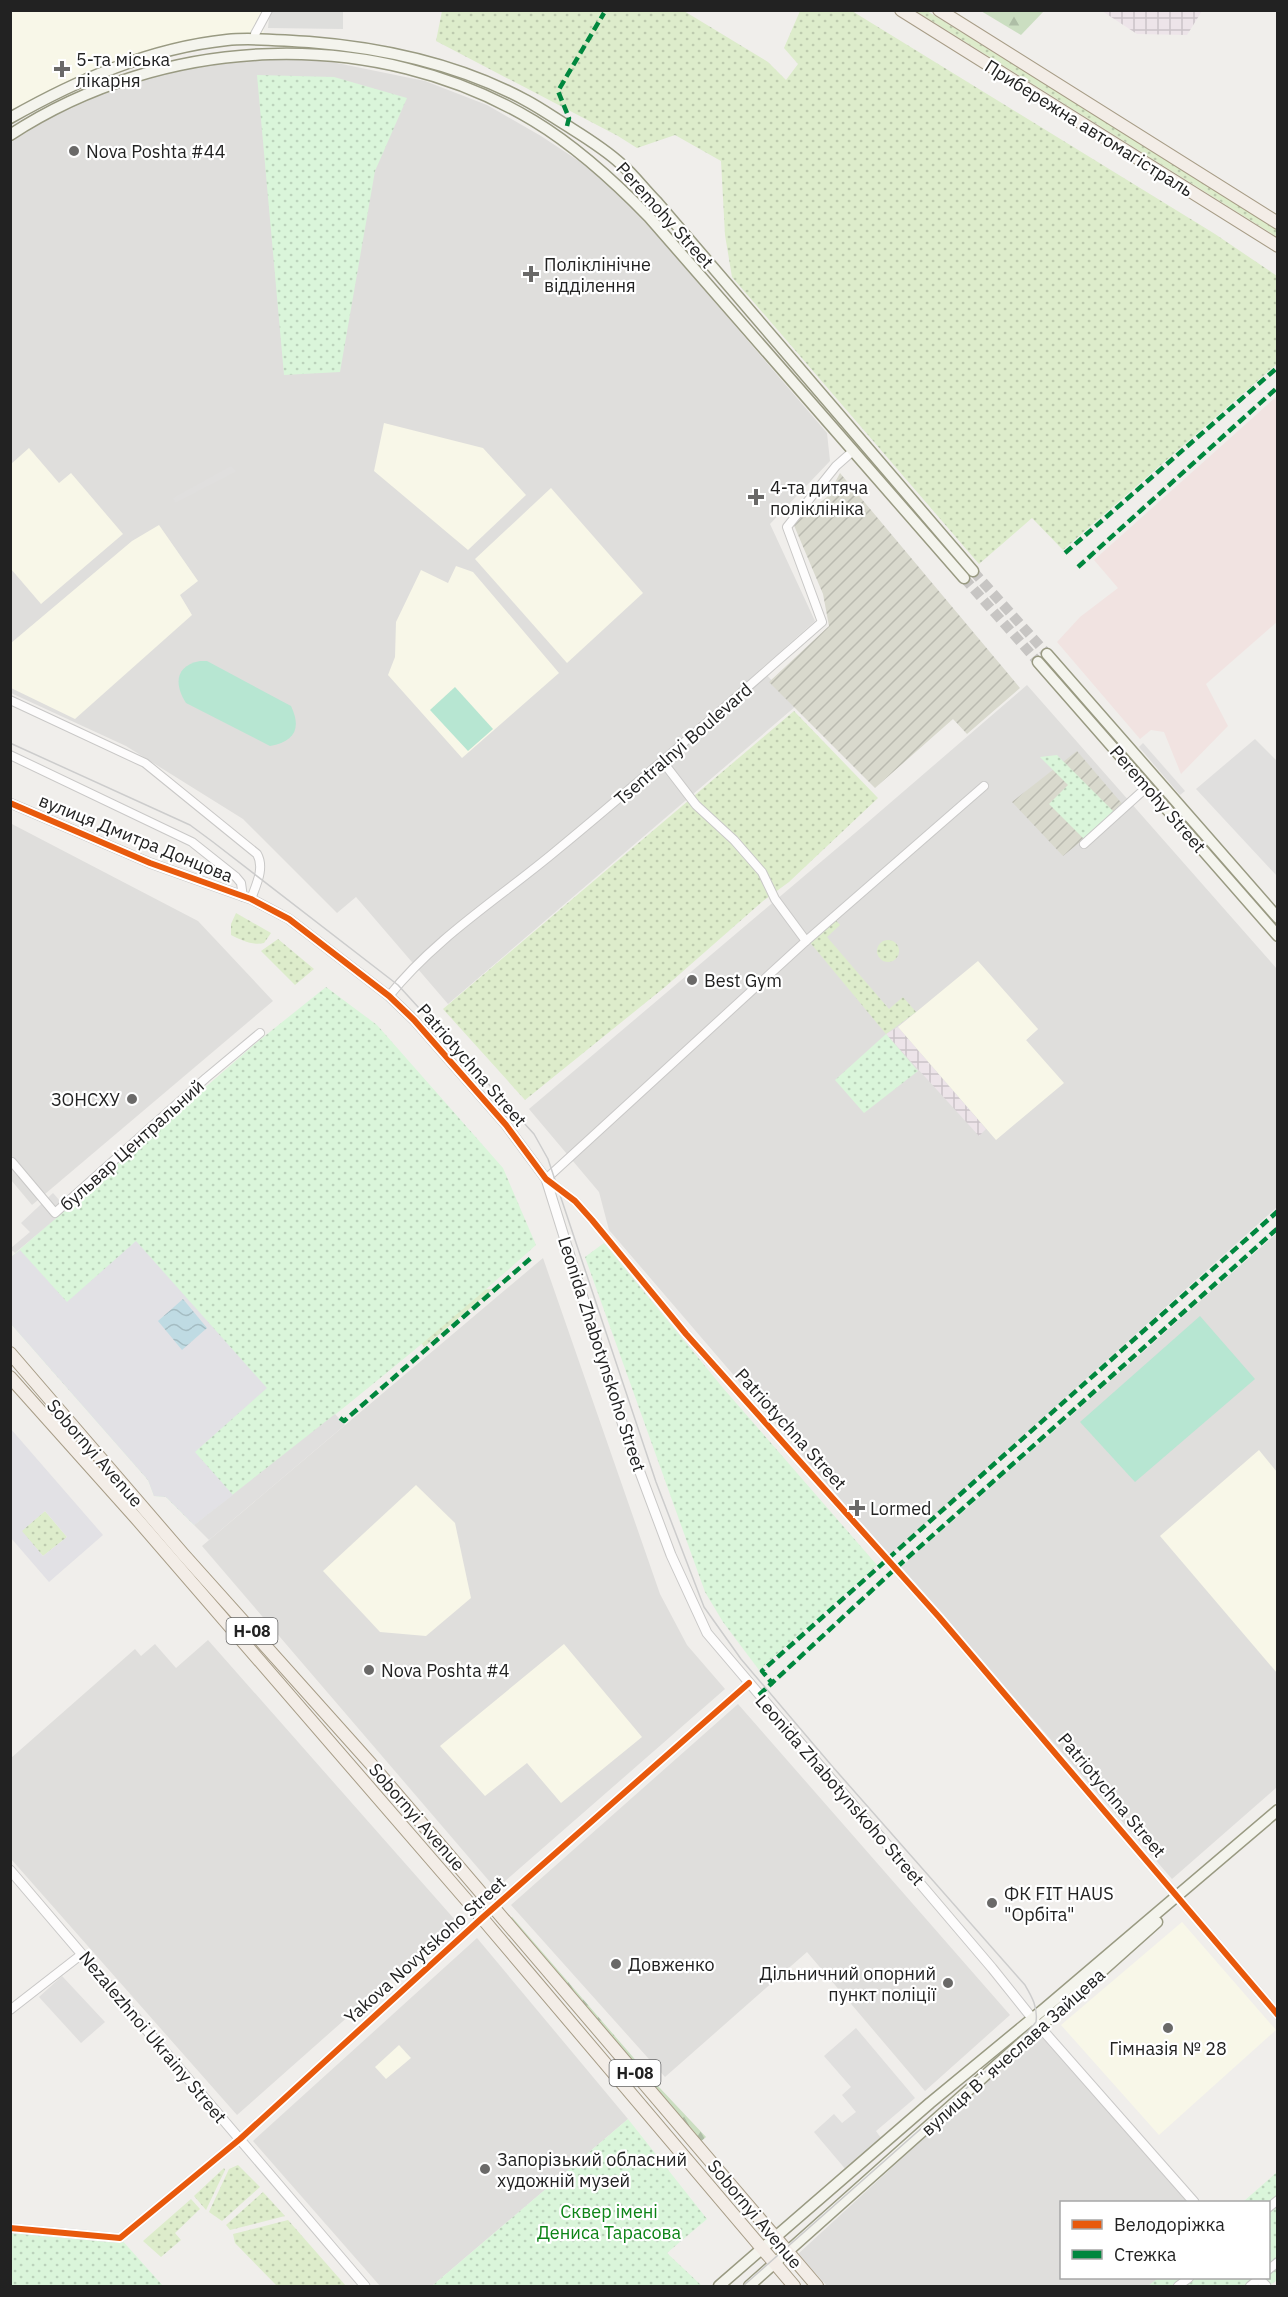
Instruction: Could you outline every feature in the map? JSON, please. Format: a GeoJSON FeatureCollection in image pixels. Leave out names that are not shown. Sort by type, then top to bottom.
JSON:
{"type":"FeatureCollection","features":[{"type":"Feature","properties":{"kind":"main road","name":"Прибережна автомагістраль"},"geometry":{"type":"LineString","coordinates":[[939,10],[1278,223]]}},
{"type":"Feature","properties":{"kind":"main road","name":"Прибережна автомагістраль"},"geometry":{"type":"LineString","coordinates":[[905,12],[1277,245]]}},
{"type":"Feature","properties":{"kind":"main road","name":"Peremohy Street"},"geometry":{"type":"LineString","coordinates":[[10,118],[60,91],[127,64],[187,47],[226,40],[256,39],[340,45],[405,56],[467,74],[526,100],[595,143],[622,164],[863,443],[968,575],[853,451],[649,217],[614,181],[584,155],[533,121],[479,93],[441,79],[390,65],[301,53],[240,55],[180,64],[121,80],[63,104],[10,135]]}},
{"type":"Feature","properties":{"kind":"main road"},"geometry":{"type":"LineString","coordinates":[[584,155],[595,143]]}},
{"type":"Feature","properties":{"kind":"main road"},"geometry":{"type":"LineString","coordinates":[[840,436],[848,436],[850,428]]}},
{"type":"Feature","properties":{"kind":"main road"},"geometry":{"type":"LineString","coordinates":[[853,451],[852,442],[855,440],[863,443]]}},
{"type":"Feature","properties":{"kind":"main road","name":"Peremohy Street"},"geometry":{"type":"LineString","coordinates":[[1047,654],[1278,918]]}},
{"type":"Feature","properties":{"kind":"main road","name":"Peremohy Street"},"geometry":{"type":"LineString","coordinates":[[1038,662],[1278,936]]}},
{"type":"Feature","properties":{"kind":"main road","name":"Sobornyi Avenue"},"geometry":{"type":"LineString","coordinates":[[10,1353],[495,1907],[817,2286]]}},
{"type":"Feature","properties":{"kind":"main road","name":"Sobornyi Avenue"},"geometry":{"type":"LineString","coordinates":[[10,1377],[482,1918],[794,2286]]}},
{"type":"Feature","properties":{"kind":"main road"},"geometry":{"type":"LineString","coordinates":[[121,1482],[125,1507]]}},
{"type":"Feature","properties":{"kind":"main road","name":"вулиця Вʼячеслава Зайцева"},"geometry":{"type":"LineString","coordinates":[[749,2286],[1041,2026],[1278,1810]]}},
{"type":"Feature","properties":{"kind":"main road","name":"вулиця Вʼячеслава Зайцева"},"geometry":{"type":"LineString","coordinates":[[762,2249],[930,2103],[1278,1818]]}},
{"type":"Feature","properties":{"kind":"main road"},"geometry":{"type":"LineString","coordinates":[[719,2286],[762,2249]]}},
{"type":"Feature","properties":{"kind":"street"},"geometry":{"type":"LineString","coordinates":[[256,39],[255,34],[268,10]]}},
{"type":"Feature","properties":{"kind":"street","name":"Tsentralnyi Boulevard"},"geometry":{"type":"LineString","coordinates":[[389,996],[401,980],[435,947],[531,872],[663,762],[822,622],[787,527],[836,466],[853,451]]}},
{"type":"Feature","properties":{"kind":"street"},"geometry":{"type":"LineString","coordinates":[[10,700],[145,763],[257,854],[261,860],[261,867],[247,898]]}},
{"type":"Feature","properties":{"kind":"street"},"geometry":{"type":"LineString","coordinates":[[10,755],[192,842],[237,877],[247,898]]}},
{"type":"Feature","properties":{"kind":"street"},"geometry":{"type":"LineString","coordinates":[[663,762],[696,805],[734,840],[762,872],[775,899],[807,941]]}},
{"type":"Feature","properties":{"kind":"street"},"geometry":{"type":"LineString","coordinates":[[546,1179],[807,941],[984,786]]}},
{"type":"Feature","properties":{"kind":"street"},"geometry":{"type":"LineString","coordinates":[[1084,844],[1148,787]]}},
{"type":"Feature","properties":{"kind":"street","name":"вулиця Дмитра Донцова"},"geometry":{"type":"LineString","coordinates":[[10,803],[150,863],[247,898]]}},
{"type":"Feature","properties":{"kind":"street","name":"Patriotychna Street"},"geometry":{"type":"LineString","coordinates":[[247,898],[289,919],[389,996],[414,1020],[506,1125],[546,1179],[592,1220],[686,1334],[939,1617],[1278,2015]]}},
{"type":"Feature","properties":{"kind":"street","name":"бульвар Центральний"},"geometry":{"type":"LineString","coordinates":[[12,1162],[55,1213],[206,1078],[260,1033]]}},
{"type":"Feature","properties":{"kind":"street","name":"Leonida Zhabotynskoho Street"},"geometry":{"type":"LineString","coordinates":[[546,1179],[627,1435],[671,1556],[707,1633],[985,1959],[1032,2018],[1193,2201]]}},
{"type":"Feature","properties":{"kind":"street","name":"Yakova Novytskoho Street"},"geometry":{"type":"LineString","coordinates":[[10,2228],[120,2238],[240,2139],[482,1918],[749,1683]]}},
{"type":"Feature","properties":{"kind":"street","name":"Nezalezhnoi Ukrainy Street"},"geometry":{"type":"LineString","coordinates":[[10,1870],[364,2286]]}},
{"type":"Feature","properties":{"kind":"street"},"geometry":{"type":"LineString","coordinates":[[10,2010],[82,1954]]}},
{"type":"Feature","properties":{"kind":"shaded area","name":"5-та міська лікарня"},"geometry":{"type":"Polygon","coordinates":[[[11,11],[265,11],[263,39],[153,55],[11,118],[11,11]]]}},
{"type":"Feature","properties":{"kind":"shaded area"},"geometry":{"type":"Polygon","coordinates":[[[273,11],[343,11],[343,29],[268,28],[269,17],[273,11]]]}},
{"type":"Feature","properties":{"kind":"shaded area"},"geometry":{"type":"Polygon","coordinates":[[[1102,11],[1202,11],[1187,35],[1137,34],[1102,11]]]}},
{"type":"Feature","properties":{"kind":"shaded area"},"geometry":{"type":"Polygon","coordinates":[[[267,59],[317,59],[425,81],[487,105],[541,136],[597,173],[633,207],[827,433],[830,461],[770,524],[815,621],[761,669],[796,706],[448,1004],[356,897],[337,913],[243,819],[126,746],[11,693],[11,142],[50,118],[94,98],[151,77],[206,66],[267,59]]]}},
{"type":"Feature","properties":{"kind":"shaded area"},"geometry":{"type":"Polygon","coordinates":[[[1277,396],[1277,622],[1206,684],[1228,726],[1181,774],[1164,732],[1151,730],[1140,739],[1057,642],[1080,617],[1118,588],[1094,560],[1277,396]]]}},
{"type":"Feature","properties":{"kind":"shaded area"},"geometry":{"type":"Polygon","coordinates":[[[384,423],[483,448],[526,495],[468,550],[374,471],[384,423]]]}},
{"type":"Feature","properties":{"kind":"shaded area"},"geometry":{"type":"Polygon","coordinates":[[[29,448],[59,483],[71,473],[123,534],[41,604],[11,569],[11,464],[29,448]]]}},
{"type":"Feature","properties":{"kind":"shaded area"},"geometry":{"type":"Polygon","coordinates":[[[231,466],[237,471],[175,503],[173,498],[231,466]]]}},
{"type":"Feature","properties":{"kind":"shaded area"},"geometry":{"type":"Polygon","coordinates":[[[840,473],[1020,688],[967,734],[953,719],[875,788],[769,682],[829,626],[823,594],[793,523],[827,497],[840,473]]]}},
{"type":"Feature","properties":{"kind":"shaded area"},"geometry":{"type":"Polygon","coordinates":[[[551,488],[643,593],[567,663],[475,559],[551,488]]]}},
{"type":"Feature","properties":{"kind":"shaded area"},"geometry":{"type":"Polygon","coordinates":[[[159,525],[198,581],[180,595],[192,615],[75,719],[11,688],[11,643],[132,541],[159,525]]]}},
{"type":"Feature","properties":{"kind":"shaded area"},"geometry":{"type":"Polygon","coordinates":[[[456,566],[473,572],[559,673],[462,758],[388,675],[395,657],[396,622],[421,570],[448,583],[456,566]]]}},
{"type":"Feature","properties":{"kind":"shaded area"},"geometry":{"type":"Polygon","coordinates":[[[1027,685],[1277,969],[1277,1207],[889,1556],[609,1230],[599,1192],[529,1109],[1027,685]],[[924,1007],[898,1027],[1026,1040],[1038,1029],[924,1007]]]}},
{"type":"Feature","properties":{"kind":"shaded area"},"geometry":{"type":"Polygon","coordinates":[[[1255,739],[1277,761],[1277,876],[1196,789],[1255,739]]]}},
{"type":"Feature","properties":{"kind":"shaded area"},"geometry":{"type":"Polygon","coordinates":[[[1143,743],[1185,791],[1180,795],[1139,747],[1143,743]]]}},
{"type":"Feature","properties":{"kind":"shaded area"},"geometry":{"type":"Polygon","coordinates":[[[1077,751],[1124,806],[1063,856],[1012,802],[1077,751]]]}},
{"type":"Feature","properties":{"kind":"shaded area"},"geometry":{"type":"Polygon","coordinates":[[[10,823],[198,921],[273,1001],[32,1205],[11,1180],[10,823]]]}},
{"type":"Feature","properties":{"kind":"shaded area"},"geometry":{"type":"Polygon","coordinates":[[[978,961],[1038,1029],[1026,1040],[1064,1083],[996,1140],[898,1027],[978,961]]]}},
{"type":"Feature","properties":{"kind":"shaded area"},"geometry":{"type":"Polygon","coordinates":[[[898,1027],[986,1129],[979,1136],[886,1034],[898,1027]]]}},
{"type":"Feature","properties":{"kind":"shaded area"},"geometry":{"type":"Polygon","coordinates":[[[53,1193],[67,1209],[15,1253],[11,1252],[11,1248],[30,1232],[21,1223],[53,1193]]]}},
{"type":"Feature","properties":{"kind":"shaded area"},"geometry":{"type":"Polygon","coordinates":[[[1277,1233],[1277,1787],[1172,1879],[901,1567],[1277,1233]]]}},
{"type":"Feature","properties":{"kind":"shaded area"},"geometry":{"type":"Polygon","coordinates":[[[136,1241],[267,1388],[195,1452],[233,1495],[194,1525],[166,1497],[154,1496],[148,1480],[11,1324],[10,1258],[20,1250],[67,1302],[136,1241]]]}},
{"type":"Feature","properties":{"kind":"shaded area"},"geometry":{"type":"Polygon","coordinates":[[[543,1258],[660,1594],[687,1645],[725,1689],[496,1889],[202,1546],[543,1258]]]}},
{"type":"Feature","properties":{"kind":"shaded area"},"geometry":{"type":"Polygon","coordinates":[[[335,1414],[345,1425],[209,1540],[194,1525],[335,1414]]]}},
{"type":"Feature","properties":{"kind":"shaded area"},"geometry":{"type":"Polygon","coordinates":[[[10,1428],[103,1535],[49,1582],[11,1538],[10,1428]],[[45,1511],[22,1531],[43,1556],[67,1537],[45,1511]]]}},
{"type":"Feature","properties":{"kind":"shaded area"},"geometry":{"type":"Polygon","coordinates":[[[1259,1450],[1277,1472],[1277,1673],[1160,1536],[1259,1450]]]}},
{"type":"Feature","properties":{"kind":"shaded area"},"geometry":{"type":"Polygon","coordinates":[[[416,1485],[455,1523],[471,1598],[426,1636],[380,1632],[323,1571],[416,1485]]]}},
{"type":"Feature","properties":{"kind":"shaded area"},"geometry":{"type":"Polygon","coordinates":[[[208,1640],[456,1921],[237,2115],[11,1859],[11,1758],[135,1649],[141,1656],[155,1644],[176,1668],[208,1640]]]}},
{"type":"Feature","properties":{"kind":"shaded area"},"geometry":{"type":"Polygon","coordinates":[[[564,1644],[642,1737],[561,1803],[527,1763],[485,1796],[440,1746],[564,1644]]]}},
{"type":"Feature","properties":{"kind":"shaded area"},"geometry":{"type":"Polygon","coordinates":[[[738,1704],[1010,2015],[925,2091],[807,1952],[665,2077],[511,1905],[738,1704]]]}},
{"type":"Feature","properties":{"kind":"shaded area","name":"Гімназія № 28"},"geometry":{"type":"Polygon","coordinates":[[[1182,1922],[1276,2030],[1159,2135],[1061,2025],[1182,1922]]]}},
{"type":"Feature","properties":{"kind":"shaded area"},"geometry":{"type":"Polygon","coordinates":[[[477,1938],[628,2119],[432,2286],[380,2286],[253,2141],[477,1938]]]}},
{"type":"Feature","properties":{"kind":"shaded area"},"geometry":{"type":"Polygon","coordinates":[[[62,1976],[105,2022],[81,2043],[39,1997],[62,1976]]]}},
{"type":"Feature","properties":{"kind":"shaded area"},"geometry":{"type":"Polygon","coordinates":[[[856,2028],[915,2098],[876,2131],[883,2141],[847,2171],[814,2132],[834,2114],[842,2123],[856,2112],[842,2095],[851,2087],[824,2056],[856,2028]]]}},
{"type":"Feature","properties":{"kind":"shaded area"},"geometry":{"type":"Polygon","coordinates":[[[1038,2033],[1187,2201],[1060,2201],[1060,2279],[1177,2279],[1168,2286],[827,2286],[798,2254],[1038,2033]]]}},
{"type":"Feature","properties":{"kind":"shaded area"},"geometry":{"type":"Polygon","coordinates":[[[399,2045],[411,2058],[386,2079],[375,2067],[399,2045]]]}},
{"type":"Feature","properties":{"kind":"green space"},"geometry":{"type":"Polygon","coordinates":[[[442,11],[684,11],[768,62],[786,80],[798,64],[784,48],[800,11],[852,11],[1215,234],[1277,276],[1277,364],[1063,550],[1032,518],[979,564],[732,277],[725,235],[721,161],[675,135],[637,148],[436,41],[442,11]]]}},
{"type":"Feature","properties":{"kind":"green space"},"geometry":{"type":"Polygon","coordinates":[[[916,11],[927,11],[1277,228],[1277,237],[916,11]]]}},
{"type":"Feature","properties":{"kind":"green space"},"geometry":{"type":"Polygon","coordinates":[[[981,11],[1044,11],[1021,35],[981,11]]]}},
{"type":"Feature","properties":{"kind":"green space"},"geometry":{"type":"Polygon","coordinates":[[[257,75],[334,77],[407,98],[375,171],[340,372],[284,375],[257,75]]]}},
{"type":"Feature","properties":{"kind":"green space"},"geometry":{"type":"Polygon","coordinates":[[[207,661],[291,706],[296,728],[290,738],[270,746],[186,703],[179,683],[181,671],[192,663],[207,661]]]}},
{"type":"Feature","properties":{"kind":"green space"},"geometry":{"type":"Polygon","coordinates":[[[455,687],[493,729],[468,751],[430,710],[455,687]]]}},
{"type":"Feature","properties":{"kind":"green space"},"geometry":{"type":"Polygon","coordinates":[[[794,711],[878,798],[789,882],[763,901],[665,987],[525,1100],[443,1009],[794,711]]]}},
{"type":"Feature","properties":{"kind":"green space"},"geometry":{"type":"Polygon","coordinates":[[[1057,755],[1114,812],[1084,839],[1049,804],[1068,785],[1040,757],[1057,755]]]}},
{"type":"Feature","properties":{"kind":"green space"},"geometry":{"type":"Polygon","coordinates":[[[236,913],[271,933],[264,943],[251,943],[231,935],[231,924],[236,913]]]}},
{"type":"Feature","properties":{"kind":"green space"},"geometry":{"type":"Polygon","coordinates":[[[834,918],[840,925],[827,937],[889,1009],[903,997],[916,1012],[886,1034],[808,940],[834,918]]]}},
{"type":"Feature","properties":{"kind":"green space"},"geometry":{"type":"Polygon","coordinates":[[[278,939],[314,969],[295,985],[261,951],[278,939]]]}},
{"type":"Feature","properties":{"kind":"green space"},"geometry":{"type":"Polygon","coordinates":[[[888,940],[896,943],[899,951],[896,959],[888,962],[880,959],[877,951],[880,943],[888,940]]]}},
{"type":"Feature","properties":{"kind":"green space"},"geometry":{"type":"Polygon","coordinates":[[[326,987],[377,1025],[503,1168],[536,1245],[368,1388],[194,1525],[166,1497],[154,1496],[148,1480],[11,1324],[10,1258],[256,1043],[326,987]]]}},
{"type":"Feature","properties":{"kind":"green space"},"geometry":{"type":"Polygon","coordinates":[[[886,1034],[918,1071],[864,1113],[835,1080],[886,1034]]]}},
{"type":"Feature","properties":{"kind":"green space"},"geometry":{"type":"Polygon","coordinates":[[[604,1243],[723,1388],[877,1565],[759,1670],[723,1622],[705,1592],[585,1257],[604,1243]]]}},
{"type":"Feature","properties":{"kind":"green space"},"geometry":{"type":"Polygon","coordinates":[[[493,1289],[424,1347],[401,1313],[444,1291],[493,1289]]]}},
{"type":"Feature","properties":{"kind":"green space"},"geometry":{"type":"Polygon","coordinates":[[[1200,1316],[1255,1379],[1135,1482],[1080,1422],[1200,1316]]]}},
{"type":"Feature","properties":{"kind":"green space"},"geometry":{"type":"Polygon","coordinates":[[[45,1511],[67,1537],[43,1556],[21,1531],[45,1511]]]}},
{"type":"Feature","properties":{"kind":"green space"},"geometry":{"type":"Polygon","coordinates":[[[512,1917],[658,2086],[706,2137],[699,2143],[508,1919],[512,1917]]]}},
{"type":"Feature","properties":{"kind":"green space","name":"Сквер імені Дениса Тарасова"},"geometry":{"type":"Polygon","coordinates":[[[628,2119],[707,2219],[667,2253],[702,2286],[432,2286],[628,2119]]]}},
{"type":"Feature","properties":{"kind":"green space"},"geometry":{"type":"Polygon","coordinates":[[[238,2165],[260,2187],[222,2221],[209,2212],[229,2169],[238,2165]]]}},
{"type":"Feature","properties":{"kind":"green space"},"geometry":{"type":"Polygon","coordinates":[[[224,2168],[225,2170],[206,2210],[194,2196],[224,2168]]]}},
{"type":"Feature","properties":{"kind":"green space"},"geometry":{"type":"Polygon","coordinates":[[[1277,2172],[1277,2280],[1269,2286],[1148,2286],[1157,2279],[1270,2279],[1270,2201],[1244,2201],[1277,2172]]]}},
{"type":"Feature","properties":{"kind":"green space"},"geometry":{"type":"Polygon","coordinates":[[[263,2192],[285,2216],[230,2230],[226,2225],[263,2192]]]}},
{"type":"Feature","properties":{"kind":"green space"},"geometry":{"type":"Polygon","coordinates":[[[191,2199],[200,2209],[175,2233],[181,2240],[161,2257],[143,2241],[191,2199]]]}},
{"type":"Feature","properties":{"kind":"green space"},"geometry":{"type":"Polygon","coordinates":[[[288,2220],[346,2286],[277,2286],[235,2243],[233,2234],[288,2220]]]}},
{"type":"Feature","properties":{"kind":"green space"},"geometry":{"type":"Polygon","coordinates":[[[11,2228],[120,2238],[163,2286],[11,2286],[11,2228]]]}},
{"type":"Feature","properties":{"kind":"water"},"geometry":{"type":"Polygon","coordinates":[[[183,1299],[207,1328],[182,1350],[158,1321],[183,1299]]]}},
{"type":"Feature","properties":{"kind":"tunnel"},"geometry":{"type":"LineString","coordinates":[[973,571],[1047,654]]}},
{"type":"Feature","properties":{"kind":"tunnel"},"geometry":{"type":"LineString","coordinates":[[964,578],[1038,662]]}},
{"type":"Feature","properties":{"kind":"tram line"},"geometry":{"type":"LineString","coordinates":[[10,743],[190,825],[213,842],[398,985],[534,1134],[548,1159],[656,1482],[704,1607],[741,1659],[1025,1985],[1032,1998],[1036,2022],[1020,2041],[743,2286]]}},
{"type":"Feature","properties":{"kind":"marked path"},"geometry":{"type":"LineString","coordinates":[[567,126],[569,118],[558,91],[604,13]]}},
{"type":"Feature","properties":{"kind":"marked path"},"geometry":{"type":"LineString","coordinates":[[1065,553],[1278,367]]}},
{"type":"Feature","properties":{"kind":"marked path"},"geometry":{"type":"LineString","coordinates":[[1078,567],[1278,387]]}},
{"type":"Feature","properties":{"kind":"marked path"},"geometry":{"type":"LineString","coordinates":[[1278,1211],[762,1671],[772,1683],[896,1568],[1278,1228]]}},
{"type":"Feature","properties":{"kind":"marked path"},"geometry":{"type":"LineString","coordinates":[[340,1418],[344,1421],[531,1258]]}},
{"type":"Feature","properties":{"kind":"marked path"},"geometry":{"type":"LineString","coordinates":[[759,1695],[772,1683]]}},
{"type":"Feature","properties":{"kind":"cycle path"},"geometry":{"type":"LineString","coordinates":[[10,803],[150,863],[251,899],[289,919],[389,996],[414,1020],[506,1125],[546,1179],[575,1201],[686,1334],[939,1617],[1278,2015]]}},
{"type":"Feature","properties":{"kind":"cycle path"},"geometry":{"type":"LineString","coordinates":[[10,2228],[120,2238],[240,2139],[482,1918],[749,1683]]}},
{"type":"Feature","properties":{"kind":"place","name":"5-та міська лікарня"},"geometry":{"type":"Point","coordinates":[62,69]}},
{"type":"Feature","properties":{"kind":"place","name":"Nova Poshta #44"},"geometry":{"type":"Point","coordinates":[74,151]}},
{"type":"Feature","properties":{"kind":"place","name":"Поліклінічне відділення"},"geometry":{"type":"Point","coordinates":[531,274]}},
{"type":"Feature","properties":{"kind":"place","name":"4-та дитяча поліклініка"},"geometry":{"type":"Point","coordinates":[756,497]}},
{"type":"Feature","properties":{"kind":"place","name":"Best Gym"},"geometry":{"type":"Point","coordinates":[692,980]}},
{"type":"Feature","properties":{"kind":"place","name":"ЗОНСХУ"},"geometry":{"type":"Point","coordinates":[132,1099]}},
{"type":"Feature","properties":{"kind":"place","name":"Lormed"},"geometry":{"type":"Point","coordinates":[857,1508]}},
{"type":"Feature","properties":{"kind":"place","name":"Nova Poshta #4"},"geometry":{"type":"Point","coordinates":[369,1670]}},
{"type":"Feature","properties":{"kind":"place","name":"ФК FIT HAUS \"Орбіта\""},"geometry":{"type":"Point","coordinates":[992,1903]}},
{"type":"Feature","properties":{"kind":"place","name":"Довженко"},"geometry":{"type":"Point","coordinates":[616,1964]}},
{"type":"Feature","properties":{"kind":"place","name":"Дільничний опорний пункт поліції"},"geometry":{"type":"Point","coordinates":[948,1983]}},
{"type":"Feature","properties":{"kind":"place","name":"Гімназія № 28"},"geometry":{"type":"Point","coordinates":[1168,2028]}},
{"type":"Feature","properties":{"kind":"place","name":"Запорізький обласний художній музей"},"geometry":{"type":"Point","coordinates":[485,2169]}}]}
